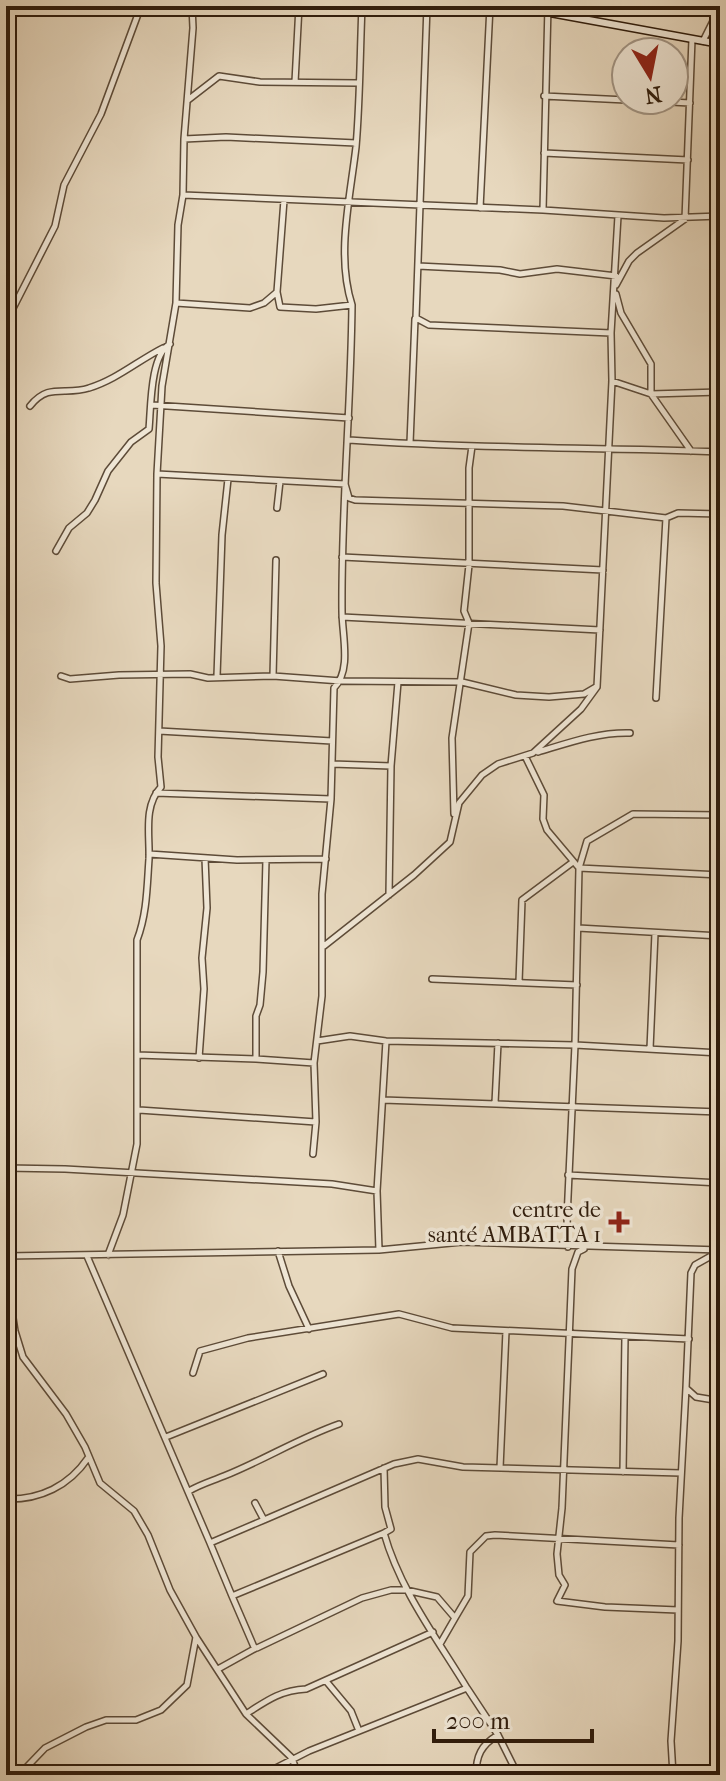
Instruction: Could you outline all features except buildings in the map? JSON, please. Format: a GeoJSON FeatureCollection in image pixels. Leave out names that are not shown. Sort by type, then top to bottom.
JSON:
{"type":"FeatureCollection","features":[{"type":"Feature","properties":{"kind":"street"},"geometry":{"type":"LineString","coordinates":[[6,322],[55,226],[64,185],[101,114],[141,6]]}},
{"type":"Feature","properties":{"kind":"street"},"geometry":{"type":"LineString","coordinates":[[108,1255],[123,1215],[133,1173],[139,1110],[137,940],[144,923],[148,829],[155,793],[161,787],[158,757],[161,646],[156,583],[157,474],[162,386],[176,303],[192,6]]}},
{"type":"Feature","properties":{"kind":"street"},"geometry":{"type":"LineString","coordinates":[[295,82],[299,6]]}},
{"type":"Feature","properties":{"kind":"street"},"geometry":{"type":"LineString","coordinates":[[313,1154],[316,1122],[314,1063],[322,996],[322,911],[331,799],[334,688],[341,681],[344,637],[342,557],[352,305],[345,268],[356,143],[362,6]]}},
{"type":"Feature","properties":{"kind":"street"},"geometry":{"type":"LineString","coordinates":[[410,443],[427,6]]}},
{"type":"Feature","properties":{"kind":"street"},"geometry":{"type":"LineString","coordinates":[[480,208],[490,6]]}},
{"type":"Feature","properties":{"kind":"street"},"geometry":{"type":"LineString","coordinates":[[512,6],[548,10],[720,44]]}},
{"type":"Feature","properties":{"kind":"street"},"geometry":{"type":"LineString","coordinates":[[703,41],[720,7]]}},
{"type":"Feature","properties":{"kind":"street"},"geometry":{"type":"LineString","coordinates":[[543,210],[548,10]]}},
{"type":"Feature","properties":{"kind":"street"},"geometry":{"type":"LineString","coordinates":[[690,103],[692,39]]}},
{"type":"Feature","properties":{"kind":"street"},"geometry":{"type":"LineString","coordinates":[[187,101],[219,76],[260,82],[358,83]]}},
{"type":"Feature","properties":{"kind":"street"},"geometry":{"type":"LineString","coordinates":[[544,96],[610,99]]}},
{"type":"Feature","properties":{"kind":"street"},"geometry":{"type":"LineString","coordinates":[[685,219],[690,116]]}},
{"type":"Feature","properties":{"kind":"street"},"geometry":{"type":"LineString","coordinates":[[184,139],[226,137],[356,143]]}},
{"type":"Feature","properties":{"kind":"street"},"geometry":{"type":"LineString","coordinates":[[544,153],[688,160]]}},
{"type":"Feature","properties":{"kind":"street"},"geometry":{"type":"LineString","coordinates":[[183,195],[685,219],[720,216]]}},
{"type":"Feature","properties":{"kind":"street"},"geometry":{"type":"LineString","coordinates":[[284,200],[277,292],[280,307],[316,309],[352,305]]}},
{"type":"Feature","properties":{"kind":"street"},"geometry":{"type":"LineString","coordinates":[[533,753],[581,709],[597,687],[618,216]]}},
{"type":"Feature","properties":{"kind":"street"},"geometry":{"type":"LineString","coordinates":[[685,219],[637,253],[615,287],[621,313],[651,364],[651,394],[691,451]]}},
{"type":"Feature","properties":{"kind":"street"},"geometry":{"type":"LineString","coordinates":[[418,266],[500,270],[520,274],[557,269],[616,276]]}},
{"type":"Feature","properties":{"kind":"street"},"geometry":{"type":"LineString","coordinates":[[176,303],[250,308],[264,303],[277,292]]}},
{"type":"Feature","properties":{"kind":"street"},"geometry":{"type":"LineString","coordinates":[[416,318],[429,325],[611,333]]}},
{"type":"Feature","properties":{"kind":"street"},"geometry":{"type":"LineString","coordinates":[[56,551],[69,528],[87,513],[108,471],[131,442],[149,429],[155,374],[167,346]]}},
{"type":"Feature","properties":{"kind":"street"},"geometry":{"type":"LineString","coordinates":[[30,406],[37,396],[46,392],[87,389],[102,383],[167,346]]}},
{"type":"Feature","properties":{"kind":"street"},"geometry":{"type":"LineString","coordinates":[[612,381],[651,394],[720,392]]}},
{"type":"Feature","properties":{"kind":"street"},"geometry":{"type":"LineString","coordinates":[[152,405],[349,418]]}},
{"type":"Feature","properties":{"kind":"street"},"geometry":{"type":"LineString","coordinates":[[345,484],[349,498],[355,500],[563,506],[666,518],[678,513],[719,513],[720,415]]}},
{"type":"Feature","properties":{"kind":"street"},"geometry":{"type":"LineString","coordinates":[[349,440],[720,452]]}},
{"type":"Feature","properties":{"kind":"street"},"geometry":{"type":"LineString","coordinates":[[454,826],[452,738],[469,623],[464,611],[469,565],[468,503],[472,446]]}},
{"type":"Feature","properties":{"kind":"street"},"geometry":{"type":"LineString","coordinates":[[157,474],[345,484]]}},
{"type":"Feature","properties":{"kind":"street"},"geometry":{"type":"LineString","coordinates":[[217,676],[222,535],[228,479]]}},
{"type":"Feature","properties":{"kind":"street"},"geometry":{"type":"LineString","coordinates":[[277,508],[280,481]]}},
{"type":"Feature","properties":{"kind":"street"},"geometry":{"type":"LineString","coordinates":[[656,698],[666,518]]}},
{"type":"Feature","properties":{"kind":"street"},"geometry":{"type":"LineString","coordinates":[[342,557],[603,570]]}},
{"type":"Feature","properties":{"kind":"street"},"geometry":{"type":"LineString","coordinates":[[273,676],[276,560]]}},
{"type":"Feature","properties":{"kind":"street"},"geometry":{"type":"LineString","coordinates":[[342,617],[600,630]]}},
{"type":"Feature","properties":{"kind":"street"},"geometry":{"type":"LineString","coordinates":[[61,676],[70,679],[160,674],[462,682],[535,697],[568,697],[597,687]]}},
{"type":"Feature","properties":{"kind":"street"},"geometry":{"type":"LineString","coordinates":[[389,895],[391,766],[398,682]]}},
{"type":"Feature","properties":{"kind":"street"},"geometry":{"type":"LineString","coordinates":[[159,731],[332,741]]}},
{"type":"Feature","properties":{"kind":"street"},"geometry":{"type":"LineString","coordinates":[[323,947],[450,842],[459,803],[482,775],[498,764],[533,753],[597,735],[630,733]]}},
{"type":"Feature","properties":{"kind":"street"},"geometry":{"type":"LineString","coordinates":[[525,756],[544,795],[543,819],[547,830],[579,868],[720,875]]}},
{"type":"Feature","properties":{"kind":"street"},"geometry":{"type":"LineString","coordinates":[[332,764],[391,766]]}},
{"type":"Feature","properties":{"kind":"street"},"geometry":{"type":"LineString","coordinates":[[155,793],[331,799]]}},
{"type":"Feature","properties":{"kind":"street"},"geometry":{"type":"LineString","coordinates":[[568,1247],[579,868],[587,841],[633,814],[720,815]]}},
{"type":"Feature","properties":{"kind":"street"},"geometry":{"type":"LineString","coordinates":[[149,854],[266,860],[326,859]]}},
{"type":"Feature","properties":{"kind":"street"},"geometry":{"type":"LineString","coordinates":[[199,1058],[207,908],[205,858]]}},
{"type":"Feature","properties":{"kind":"street"},"geometry":{"type":"LineString","coordinates":[[256,1059],[266,860]]}},
{"type":"Feature","properties":{"kind":"street"},"geometry":{"type":"LineString","coordinates":[[519,982],[522,900],[573,862]]}},
{"type":"Feature","properties":{"kind":"street"},"geometry":{"type":"LineString","coordinates":[[578,928],[720,936]]}},
{"type":"Feature","properties":{"kind":"street"},"geometry":{"type":"LineString","coordinates":[[650,1049],[655,933]]}},
{"type":"Feature","properties":{"kind":"street"},"geometry":{"type":"LineString","coordinates":[[432,979],[577,985]]}},
{"type":"Feature","properties":{"kind":"street"},"geometry":{"type":"LineString","coordinates":[[317,1041],[350,1036],[386,1041],[575,1045],[720,1053]]}},
{"type":"Feature","properties":{"kind":"street"},"geometry":{"type":"LineString","coordinates":[[379,1250],[377,1191],[386,1041]]}},
{"type":"Feature","properties":{"kind":"street"},"geometry":{"type":"LineString","coordinates":[[495,1103],[498,1043]]}},
{"type":"Feature","properties":{"kind":"street"},"geometry":{"type":"LineString","coordinates":[[137,1055],[314,1063]]}},
{"type":"Feature","properties":{"kind":"street"},"geometry":{"type":"LineString","coordinates":[[383,1100],[720,1112]]}},
{"type":"Feature","properties":{"kind":"street"},"geometry":{"type":"LineString","coordinates":[[139,1110],[316,1122]]}},
{"type":"Feature","properties":{"kind":"street"},"geometry":{"type":"LineString","coordinates":[[6,1168],[332,1184],[377,1191]]}},
{"type":"Feature","properties":{"kind":"street"},"geometry":{"type":"LineString","coordinates":[[568,1175],[720,1183]]}},
{"type":"Feature","properties":{"kind":"street"},"geometry":{"type":"LineString","coordinates":[[6,1256],[379,1250],[501,1241],[568,1247],[720,1250]]}},
{"type":"Feature","properties":{"kind":"street"},"geometry":{"type":"LineString","coordinates":[[593,1248],[584,1249],[575,1256],[572,1269],[557,1554],[559,1575],[565,1585],[557,1601],[605,1607],[678,1610]]}},
{"type":"Feature","properties":{"kind":"street"},"geometry":{"type":"LineString","coordinates":[[673,1775],[671,1741],[691,1273],[695,1265],[720,1250]]}},
{"type":"Feature","properties":{"kind":"street"},"geometry":{"type":"LineString","coordinates":[[278,1251],[289,1286],[309,1329]]}},
{"type":"Feature","properties":{"kind":"street"},"geometry":{"type":"LineString","coordinates":[[87,1256],[257,1648]]}},
{"type":"Feature","properties":{"kind":"street"},"geometry":{"type":"LineString","coordinates":[[6,1273],[23,1357],[66,1414],[100,1483],[134,1511],[148,1535],[170,1590],[246,1714],[292,1758],[298,1775]]}},
{"type":"Feature","properties":{"kind":"street"},"geometry":{"type":"LineString","coordinates":[[193,1373],[200,1351],[248,1338],[399,1314],[452,1328],[689,1339]]}},
{"type":"Feature","properties":{"kind":"street"},"geometry":{"type":"LineString","coordinates":[[6,1324],[13,1315]]}},
{"type":"Feature","properties":{"kind":"street"},"geometry":{"type":"LineString","coordinates":[[500,1468],[506,1331]]}},
{"type":"Feature","properties":{"kind":"street"},"geometry":{"type":"LineString","coordinates":[[623,1472],[625,1337]]}},
{"type":"Feature","properties":{"kind":"street"},"geometry":{"type":"LineString","coordinates":[[166,1437],[323,1374]]}},
{"type":"Feature","properties":{"kind":"street"},"geometry":{"type":"LineString","coordinates":[[686,1388],[696,1397],[720,1401]]}},
{"type":"Feature","properties":{"kind":"street"},"geometry":{"type":"LineString","coordinates":[[189,1491],[294,1445],[308,1435],[339,1424]]}},
{"type":"Feature","properties":{"kind":"street"},"geometry":{"type":"LineString","coordinates":[[6,1499],[37,1496],[69,1482],[89,1457]]}},
{"type":"Feature","properties":{"kind":"street"},"geometry":{"type":"LineString","coordinates":[[210,1543],[384,1468],[418,1459],[463,1467],[681,1473]]}},
{"type":"Feature","properties":{"kind":"street"},"geometry":{"type":"LineString","coordinates":[[232,1596],[391,1529],[385,1507],[384,1468]]}},
{"type":"Feature","properties":{"kind":"street"},"geometry":{"type":"LineString","coordinates":[[255,1503],[264,1520]]}},
{"type":"Feature","properties":{"kind":"street"},"geometry":{"type":"LineString","coordinates":[[384,1533],[392,1563],[406,1590],[498,1735],[518,1775]]}},
{"type":"Feature","properties":{"kind":"street"},"geometry":{"type":"LineString","coordinates":[[440,1644],[468,1596],[470,1552],[486,1536],[679,1545]]}},
{"type":"Feature","properties":{"kind":"street"},"geometry":{"type":"LineString","coordinates":[[218,1669],[368,1596],[406,1590],[437,1597],[455,1618]]}},
{"type":"Feature","properties":{"kind":"street"},"geometry":{"type":"LineString","coordinates":[[246,1714],[273,1696],[326,1681],[433,1632]]}},
{"type":"Feature","properties":{"kind":"street"},"geometry":{"type":"LineString","coordinates":[[19,1775],[45,1748],[79,1730],[106,1720],[136,1720],[161,1710],[187,1685],[196,1637]]}},
{"type":"Feature","properties":{"kind":"street"},"geometry":{"type":"LineString","coordinates":[[326,1681],[351,1711],[359,1731]]}},
{"type":"Feature","properties":{"kind":"street"},"geometry":{"type":"LineString","coordinates":[[262,1775],[292,1758],[467,1688]]}},
{"type":"Feature","properties":{"kind":"street"},"geometry":{"type":"LineString","coordinates":[[476,1775],[476,1759],[482,1747],[498,1735]]}},
{"type":"Feature","properties":{"kind":"street"},"geometry":{"type":"LineString","coordinates":[[713,1775],[720,1770]]}},
{"type":"Feature","properties":{"kind":"place","name":"centre de santé AMBATTA 1"},"geometry":{"type":"Point","coordinates":[619,1222]}}]}
